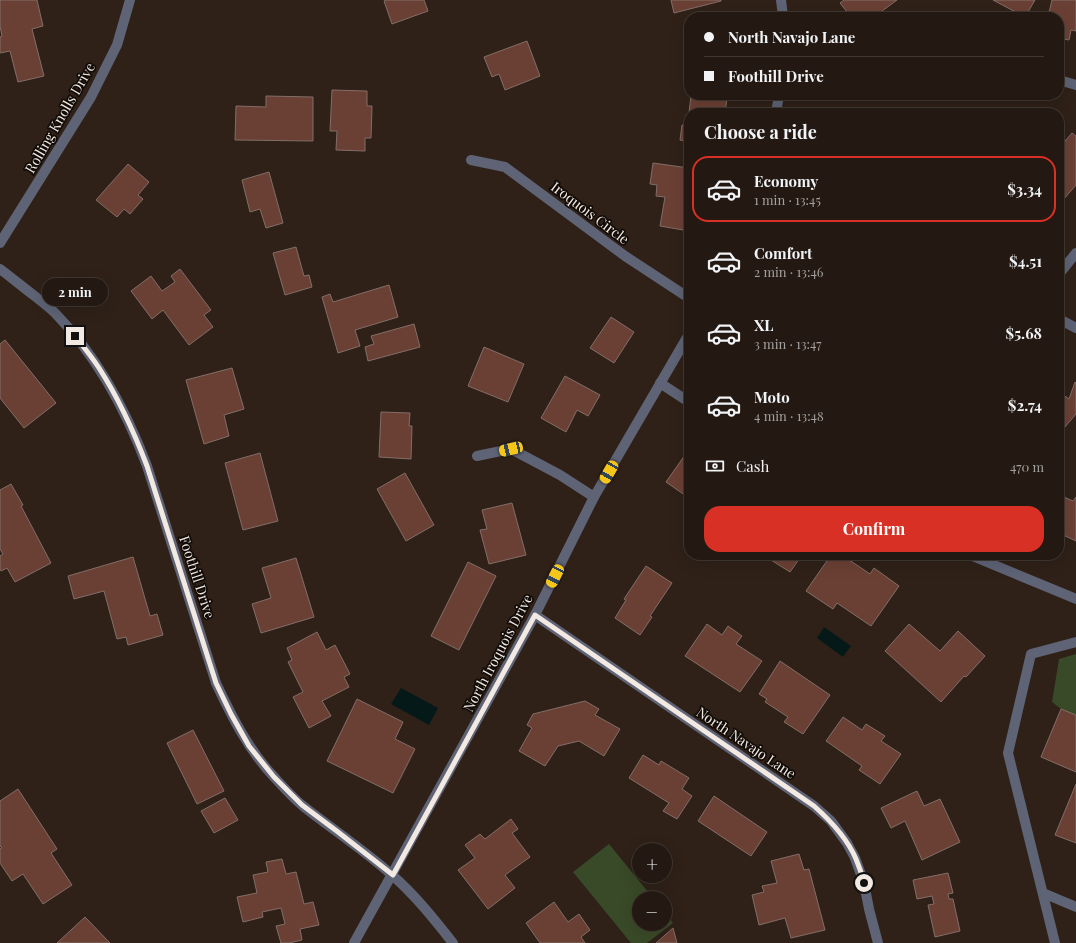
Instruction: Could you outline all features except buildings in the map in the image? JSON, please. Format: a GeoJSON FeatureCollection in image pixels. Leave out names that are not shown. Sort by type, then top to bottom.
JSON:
{"type":"FeatureCollection","features":[{"type":"Feature","properties":{"kind":"street","name":"Rolling Knolls Drive"},"geometry":{"type":"LineString","coordinates":[[0,243],[91,97],[117,45],[130,0]]}},
{"type":"Feature","properties":{"kind":"street"},"geometry":{"type":"LineString","coordinates":[[781,0],[782,12]]}},
{"type":"Feature","properties":{"kind":"street"},"geometry":{"type":"LineString","coordinates":[[1064,81],[1076,85]]}},
{"type":"Feature","properties":{"kind":"street","name":"Iroquois Circle"},"geometry":{"type":"LineString","coordinates":[[471,160],[505,167],[625,256],[684,295]]}},
{"type":"Feature","properties":{"kind":"street"},"geometry":{"type":"LineString","coordinates":[[1064,268],[1076,253]]}},
{"type":"Feature","properties":{"kind":"street","name":"Foothill Drive"},"geometry":{"type":"LineString","coordinates":[[0,269],[54,312],[99,367],[121,406],[140,446],[147,466],[216,683],[249,746],[274,777],[302,805],[393,875],[425,908],[453,943]]}},
{"type":"Feature","properties":{"kind":"street"},"geometry":{"type":"LineString","coordinates":[[1064,322],[1076,328]]}},
{"type":"Feature","properties":{"kind":"street","name":"North Iroquois Drive"},"geometry":{"type":"LineString","coordinates":[[354,943],[393,875],[535,615],[594,497],[684,342]]}},
{"type":"Feature","properties":{"kind":"street"},"geometry":{"type":"LineString","coordinates":[[660,383],[684,399]]}},
{"type":"Feature","properties":{"kind":"street"},"geometry":{"type":"LineString","coordinates":[[477,456],[511,449],[560,475],[594,497]]}},
{"type":"Feature","properties":{"kind":"street"},"geometry":{"type":"LineString","coordinates":[[982,560],[1076,600]]}},
{"type":"Feature","properties":{"kind":"street","name":"North Navajo Lane"},"geometry":{"type":"LineString","coordinates":[[535,615],[814,806],[830,821],[847,842],[855,858],[864,883],[878,943]]}},
{"type":"Feature","properties":{"kind":"street"},"geometry":{"type":"LineString","coordinates":[[1055,943],[1008,753],[1031,654],[1076,642]]}},
{"type":"Feature","properties":{"kind":"street"},"geometry":{"type":"LineString","coordinates":[[1043,893],[1076,907]]}},
{"type":"Feature","properties":{"kind":"green space"},"geometry":{"type":"Polygon","coordinates":[[[1076,654],[1076,715],[1061,709],[1052,702],[1059,659],[1076,654]]]}},
{"type":"Feature","properties":{"kind":"green space"},"geometry":{"type":"Polygon","coordinates":[[[609,844],[632,872],[632,883],[641,883],[647,891],[632,891],[632,931],[663,931],[647,943],[631,943],[573,872],[609,844]]]}},
{"type":"Feature","properties":{"kind":"shaded area"},"geometry":{"type":"Polygon","coordinates":[[[824,627],[851,646],[843,657],[817,638],[824,627]]]}},
{"type":"Feature","properties":{"kind":"shaded area"},"geometry":{"type":"Polygon","coordinates":[[[401,688],[438,708],[429,725],[391,704],[401,688]]]}},
{"type":"Feature","properties":{"kind":"route"},"geometry":{"type":"LineString","coordinates":[[75,336],[99,367],[121,406],[140,446],[216,683],[249,746],[274,777],[302,805],[393,875],[535,615],[814,806],[830,821],[847,842],[855,858],[864,883]]}}]}
